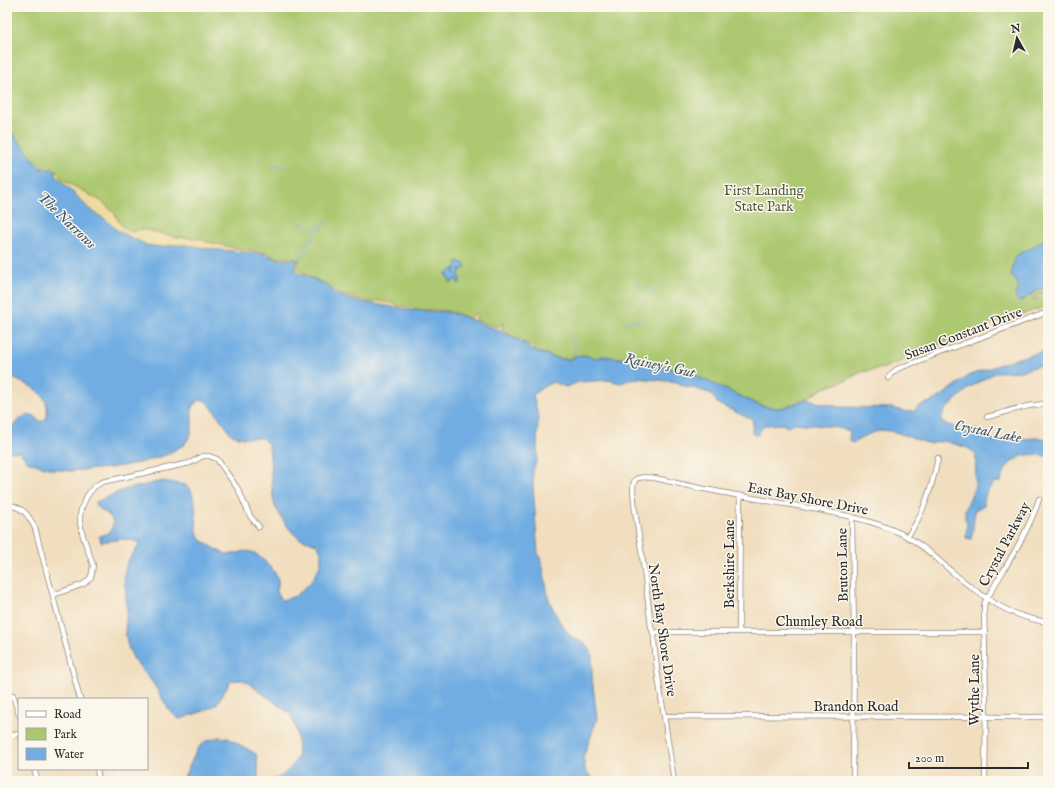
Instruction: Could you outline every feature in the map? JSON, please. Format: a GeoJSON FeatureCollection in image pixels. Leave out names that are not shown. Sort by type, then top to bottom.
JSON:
{"type":"FeatureCollection","features":[{"type":"Feature","properties":{"kind":"street","name":"Susan Constant Drive"},"geometry":{"type":"LineString","coordinates":[[888,378],[897,369],[1048,312]]}},
{"type":"Feature","properties":{"kind":"street"},"geometry":{"type":"LineString","coordinates":[[987,417],[1037,404],[1048,404]]}},
{"type":"Feature","properties":{"kind":"street"},"geometry":{"type":"LineString","coordinates":[[53,595],[84,584],[91,577],[93,565],[83,536],[80,516],[81,509],[87,496],[94,487],[102,482],[190,463],[203,456],[209,456],[217,459],[234,483],[250,516],[259,527]]}},
{"type":"Feature","properties":{"kind":"street"},"geometry":{"type":"LineString","coordinates":[[907,537],[918,520],[928,496],[938,458]]}},
{"type":"Feature","properties":{"kind":"street","name":"East Bay Shore Drive"},"geometry":{"type":"LineString","coordinates":[[634,482],[638,478],[644,477],[852,517],[874,523],[907,537],[987,599],[1000,607],[1031,619],[1048,622]]}},
{"type":"Feature","properties":{"kind":"street","name":"North Bay Shore Drive"},"geometry":{"type":"LineString","coordinates":[[634,482],[634,501],[674,781]]}},
{"type":"Feature","properties":{"kind":"street","name":"Berkshire Lane"},"geometry":{"type":"LineString","coordinates":[[739,632],[740,496]]}},
{"type":"Feature","properties":{"kind":"street","name":"Crystal Parkway"},"geometry":{"type":"LineString","coordinates":[[987,599],[1020,541],[1036,509],[1039,499]]}},
{"type":"Feature","properties":{"kind":"street"},"geometry":{"type":"LineString","coordinates":[[7,504],[20,508],[27,513],[33,524],[39,541],[80,698]]}},
{"type":"Feature","properties":{"kind":"street","name":"Bruton Lane"},"geometry":{"type":"LineString","coordinates":[[852,517],[854,781]]}},
{"type":"Feature","properties":{"kind":"street","name":"Wythe Lane"},"geometry":{"type":"LineString","coordinates":[[985,781],[986,717],[984,606],[987,599]]}},
{"type":"Feature","properties":{"kind":"street","name":"Chumley Road"},"geometry":{"type":"LineString","coordinates":[[654,635],[658,632],[985,632]]}},
{"type":"Feature","properties":{"kind":"street"},"geometry":{"type":"LineString","coordinates":[[13,695],[18,712]]}},
{"type":"Feature","properties":{"kind":"street","name":"Brandon Road"},"geometry":{"type":"LineString","coordinates":[[664,716],[1048,716]]}},
{"type":"Feature","properties":{"kind":"street"},"geometry":{"type":"LineString","coordinates":[[7,736],[18,734]]}},
{"type":"Feature","properties":{"kind":"street"},"geometry":{"type":"LineString","coordinates":[[34,770],[38,781]]}},
{"type":"Feature","properties":{"kind":"street"},"geometry":{"type":"LineString","coordinates":[[97,770],[99,781]]}},
{"type":"Feature","properties":{"kind":"green space","name":"First Landing State Park"},"geometry":{"type":"Polygon","coordinates":[[[7,7],[1048,7],[1048,292],[1034,297],[1033,299],[1048,297],[1048,306],[984,326],[884,368],[861,372],[847,380],[822,389],[806,400],[781,408],[773,408],[759,405],[685,371],[635,360],[610,357],[596,358],[583,355],[566,360],[533,351],[447,312],[411,310],[345,298],[296,270],[295,265],[284,260],[149,246],[41,171],[41,168],[7,127],[7,7]]]}},
{"type":"Feature","properties":{"kind":"sand"},"geometry":{"type":"Polygon","coordinates":[[[47,165],[53,167],[57,171],[61,179],[101,201],[115,214],[125,229],[132,232],[140,229],[176,237],[202,239],[204,241],[229,247],[267,253],[274,257],[296,258],[294,261],[290,262],[141,245],[92,216],[42,166],[47,165]]]}},
{"type":"Feature","properties":{"kind":"sand"},"geometry":{"type":"Polygon","coordinates":[[[300,258],[297,267],[300,271],[326,284],[341,295],[372,302],[378,301],[393,303],[397,306],[413,307],[415,310],[450,311],[470,319],[476,312],[476,320],[498,327],[503,323],[502,328],[504,331],[533,347],[536,352],[543,354],[545,353],[561,359],[571,358],[572,354],[574,355],[575,361],[570,363],[388,308],[339,297],[287,272],[294,268],[300,258]]]}},
{"type":"Feature","properties":{"kind":"water","name":"The Narrows"},"geometry":{"type":"Polygon","coordinates":[[[7,127],[41,168],[41,170],[42,168],[55,171],[57,177],[89,209],[106,220],[118,231],[149,246],[161,247],[187,245],[210,249],[265,254],[280,259],[296,259],[298,260],[295,265],[296,270],[300,274],[325,284],[335,293],[345,298],[411,310],[447,312],[459,315],[501,331],[525,344],[533,351],[557,358],[572,359],[578,355],[596,358],[610,357],[635,360],[685,371],[759,405],[773,408],[781,408],[806,400],[840,407],[893,408],[907,412],[914,411],[919,406],[940,397],[970,375],[1015,359],[1048,350],[1048,363],[1021,371],[996,372],[969,388],[946,409],[941,418],[942,422],[951,426],[977,430],[992,440],[1048,439],[1048,457],[1040,455],[1025,456],[1018,458],[1007,467],[1001,482],[995,482],[990,487],[985,498],[984,505],[975,510],[971,539],[966,538],[967,522],[965,519],[965,510],[975,486],[976,454],[968,448],[944,441],[930,444],[895,432],[882,430],[869,434],[853,443],[849,441],[850,431],[834,427],[795,423],[789,427],[785,426],[785,424],[765,425],[762,427],[758,435],[755,435],[752,433],[753,420],[718,404],[710,393],[682,385],[677,382],[637,378],[620,383],[609,380],[579,382],[566,387],[553,382],[543,387],[533,395],[538,416],[537,460],[533,470],[533,486],[538,554],[541,557],[549,600],[559,621],[574,639],[584,642],[591,651],[592,655],[592,677],[597,719],[583,758],[586,772],[594,781],[268,781],[280,777],[291,768],[298,756],[297,733],[291,714],[244,680],[231,681],[216,705],[204,711],[180,719],[169,710],[153,683],[134,660],[128,647],[125,631],[127,609],[124,575],[127,562],[139,545],[139,542],[123,539],[101,542],[99,536],[111,531],[113,521],[109,515],[95,505],[96,502],[123,490],[163,481],[186,485],[191,490],[195,504],[199,538],[226,554],[248,551],[256,554],[268,564],[276,574],[278,581],[277,592],[282,600],[296,596],[311,582],[321,564],[321,552],[318,545],[300,539],[293,533],[284,522],[275,506],[269,445],[262,438],[243,438],[232,435],[210,405],[204,400],[200,400],[192,406],[192,429],[185,444],[166,455],[139,463],[110,468],[70,471],[52,469],[27,461],[20,452],[7,452],[8,434],[17,421],[26,415],[35,416],[39,421],[45,420],[47,416],[47,406],[45,399],[35,389],[7,376],[7,127]]]}},
{"type":"Feature","properties":{"kind":"water"},"geometry":{"type":"Polygon","coordinates":[[[1048,235],[1048,286],[1036,291],[1018,302],[1015,295],[1019,288],[1016,281],[1011,276],[1014,261],[1017,255],[1044,240],[1048,235]]]}},
{"type":"Feature","properties":{"kind":"water"},"geometry":{"type":"Polygon","coordinates":[[[457,261],[464,264],[466,268],[460,270],[460,283],[458,284],[457,279],[453,279],[454,281],[451,283],[448,278],[448,274],[446,276],[445,275],[455,268],[455,273],[457,261]]]}},
{"type":"Feature","properties":{"kind":"water"},"geometry":{"type":"Polygon","coordinates":[[[219,737],[228,738],[256,754],[258,779],[262,781],[182,781],[198,748],[206,741],[219,737]]]}},
{"type":"Feature","properties":{"kind":"waterway"},"geometry":{"type":"LineString","coordinates":[[255,156],[260,160]]}},
{"type":"Feature","properties":{"kind":"waterway"},"geometry":{"type":"LineString","coordinates":[[273,169],[274,166],[280,165],[287,168]]}},
{"type":"Feature","properties":{"kind":"waterway"},"geometry":{"type":"LineString","coordinates":[[301,224],[306,224],[311,230],[314,230],[318,225],[324,223],[332,224]]}},
{"type":"Feature","properties":{"kind":"waterway"},"geometry":{"type":"LineString","coordinates":[[297,260],[305,251],[307,241],[311,240],[315,236],[316,232],[323,227]]}},
{"type":"Feature","properties":{"kind":"waterway"},"geometry":{"type":"LineString","coordinates":[[637,281],[641,286],[652,289],[653,293]]}},
{"type":"Feature","properties":{"kind":"waterway"},"geometry":{"type":"LineString","coordinates":[[650,296],[653,296],[654,292]]}},
{"type":"Feature","properties":{"kind":"waterway"},"geometry":{"type":"LineString","coordinates":[[642,305],[645,301]]}},
{"type":"Feature","properties":{"kind":"waterway"},"geometry":{"type":"LineString","coordinates":[[625,322],[644,319]]}},
{"type":"Feature","properties":{"kind":"waterway"},"geometry":{"type":"LineString","coordinates":[[687,331],[688,337]]}},
{"type":"Feature","properties":{"kind":"waterway"},"geometry":{"type":"LineString","coordinates":[[571,335],[575,347],[574,352]]}},
{"type":"Feature","properties":{"kind":"waterway"},"geometry":{"type":"LineString","coordinates":[[597,357],[599,355],[607,355]]}},
{"type":"Feature","properties":{"kind":"water label","name":"Rainey's Gut"},"geometry":{"type":"Point","coordinates":[660,365]}},
{"type":"Feature","properties":{"kind":"water label","name":"Crystal Lake"},"geometry":{"type":"Point","coordinates":[988,431]}}]}
